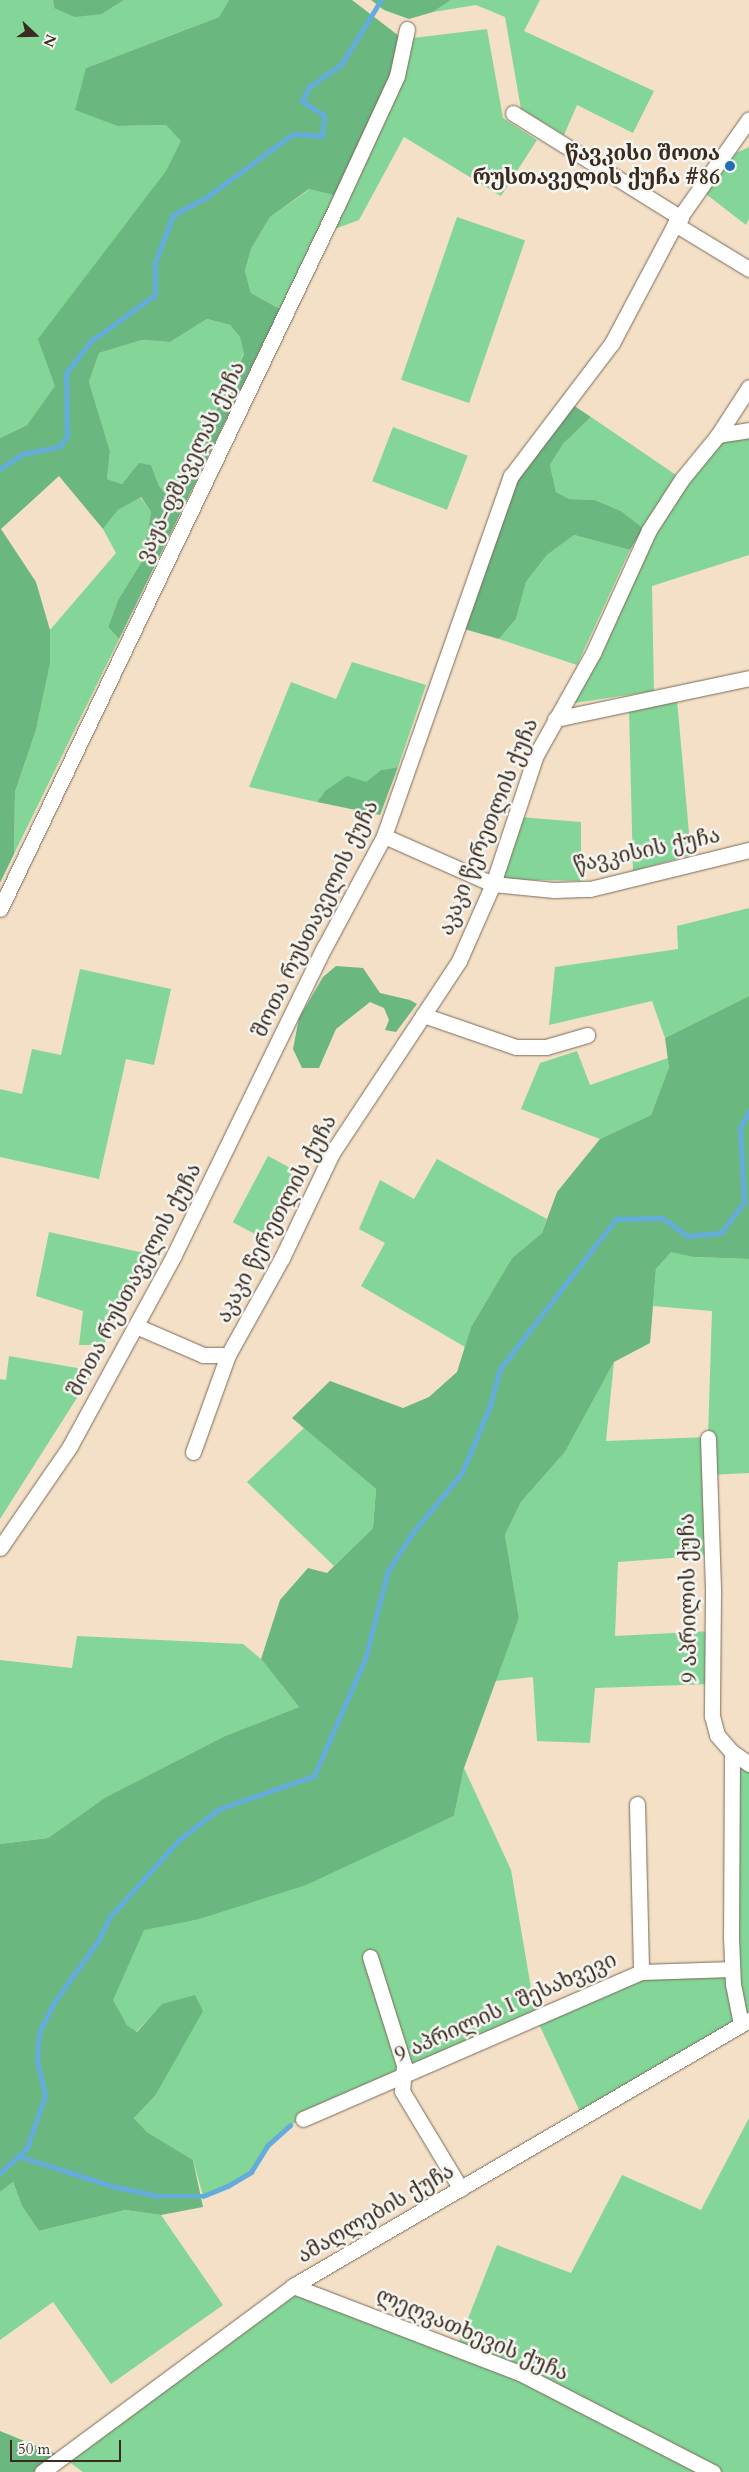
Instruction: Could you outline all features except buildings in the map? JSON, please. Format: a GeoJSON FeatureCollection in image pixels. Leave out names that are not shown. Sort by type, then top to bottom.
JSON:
{"type":"FeatureCollection","features":[{"type":"Feature","properties":{"kind":"street","name":"ვაჟა-ფშაველას ქუჩა"},"geometry":{"type":"LineString","coordinates":[[0,909],[336,208],[397,76],[407,29]]}},
{"type":"Feature","properties":{"kind":"street"},"geometry":{"type":"LineString","coordinates":[[513,113],[749,269]]}},
{"type":"Feature","properties":{"kind":"street","name":"შოთა რუსთაველის ქუჩა"},"geometry":{"type":"LineString","coordinates":[[0,1548],[70,1446],[136,1326],[240,1126],[324,948],[384,836],[511,476],[612,343],[678,221],[749,119]]}},
{"type":"Feature","properties":{"kind":"street"},"geometry":{"type":"LineString","coordinates":[[729,149],[749,140]]}},
{"type":"Feature","properties":{"kind":"street","name":"აკაკი წერეთლის ქუჩა"},"geometry":{"type":"LineString","coordinates":[[136,1326],[203,1355],[228,1355],[282,1258],[332,1153],[458,961],[493,884],[520,797],[536,755],[593,653],[649,530],[682,479],[718,435],[749,386]]}},
{"type":"Feature","properties":{"kind":"street"},"geometry":{"type":"LineString","coordinates":[[718,435],[749,430]]}},
{"type":"Feature","properties":{"kind":"street"},"geometry":{"type":"LineString","coordinates":[[555,718],[749,678]]}},
{"type":"Feature","properties":{"kind":"street","name":"წავკისის ქუჩა"},"geometry":{"type":"LineString","coordinates":[[384,836],[493,884],[521,889],[590,889],[749,850]]}},
{"type":"Feature","properties":{"kind":"street"},"geometry":{"type":"LineString","coordinates":[[423,1015],[516,1047],[546,1047],[587,1035]]}},
{"type":"Feature","properties":{"kind":"street"},"geometry":{"type":"LineString","coordinates":[[193,1452],[228,1355]]}},
{"type":"Feature","properties":{"kind":"street","name":"9 აპრილის ქუჩა"},"geometry":{"type":"LineString","coordinates":[[708,1438],[713,1592],[712,1716],[717,1735],[732,1752],[749,1764]]}},
{"type":"Feature","properties":{"kind":"street"},"geometry":{"type":"LineString","coordinates":[[732,1752],[732,1969],[745,2022]]}},
{"type":"Feature","properties":{"kind":"street"},"geometry":{"type":"LineString","coordinates":[[637,1804],[641,1972]]}},
{"type":"Feature","properties":{"kind":"street"},"geometry":{"type":"LineString","coordinates":[[370,1957],[404,2065],[402,2091],[461,2189]]}},
{"type":"Feature","properties":{"kind":"street","name":"9 აპრილის I შესახვევი"},"geometry":{"type":"LineString","coordinates":[[304,2119],[641,1972],[732,1969]]}},
{"type":"Feature","properties":{"kind":"street","name":"ამაღლების ქუჩა"},"geometry":{"type":"LineString","coordinates":[[42,2472],[293,2286],[745,2022]]}},
{"type":"Feature","properties":{"kind":"street","name":"ლეღვათხევის ქუჩა"},"geometry":{"type":"LineString","coordinates":[[293,2286],[520,2373],[712,2472]]}},
{"type":"Feature","properties":{"kind":"green space"},"geometry":{"type":"Polygon","coordinates":[[[0,0],[53,0],[54,8],[102,14],[124,0],[229,0],[219,17],[86,68],[118,126],[166,125],[182,141],[56,386],[27,425],[0,438],[0,0]]]}},
{"type":"Feature","properties":{"kind":"green space"},"geometry":{"type":"Polygon","coordinates":[[[53,0],[124,0],[102,14],[75,17],[54,8],[53,0]]]}},
{"type":"Feature","properties":{"kind":"green space"},"geometry":{"type":"Polygon","coordinates":[[[229,0],[352,0],[399,36],[389,78],[337,196],[309,189],[270,217],[251,249],[245,271],[251,293],[280,309],[119,639],[108,627],[118,600],[142,561],[151,512],[141,497],[118,510],[103,529],[59,476],[1,529],[36,582],[50,630],[50,664],[36,730],[15,792],[14,854],[0,883],[0,438],[27,425],[55,386],[38,339],[166,171],[181,141],[166,125],[118,126],[75,110],[86,68],[219,17],[229,0]],[[207,319],[170,342],[142,340],[99,353],[89,382],[110,451],[107,479],[122,484],[139,463],[151,465],[159,486],[171,500],[244,354],[240,337],[230,325],[207,319]]]}},
{"type":"Feature","properties":{"kind":"green space"},"geometry":{"type":"Polygon","coordinates":[[[371,0],[451,0],[433,12],[409,19],[384,10],[371,0]]]}},
{"type":"Feature","properties":{"kind":"green space"},"geometry":{"type":"Polygon","coordinates":[[[451,0],[540,0],[524,31],[654,91],[633,133],[577,105],[564,135],[521,109],[505,17],[476,5],[433,12],[451,0]]]}},
{"type":"Feature","properties":{"kind":"green space"},"geometry":{"type":"Polygon","coordinates":[[[487,29],[503,118],[537,140],[501,196],[404,137],[359,220],[332,230],[413,38],[487,29]]]}},
{"type":"Feature","properties":{"kind":"green space"},"geometry":{"type":"Polygon","coordinates":[[[749,147],[749,219],[746,225],[706,194],[736,153],[749,147]]]}},
{"type":"Feature","properties":{"kind":"green space"},"geometry":{"type":"Polygon","coordinates":[[[310,189],[337,196],[280,309],[251,293],[245,271],[251,249],[270,217],[310,189]]]}},
{"type":"Feature","properties":{"kind":"green space"},"geometry":{"type":"Polygon","coordinates":[[[457,217],[525,240],[469,403],[401,380],[457,217]]]}},
{"type":"Feature","properties":{"kind":"green space"},"geometry":{"type":"Polygon","coordinates":[[[207,319],[230,325],[240,337],[244,353],[171,500],[159,486],[151,465],[139,464],[122,484],[107,479],[110,451],[89,382],[99,353],[142,340],[170,342],[207,319]]]}},
{"type":"Feature","properties":{"kind":"green space"},"geometry":{"type":"Polygon","coordinates":[[[573,405],[591,417],[563,444],[550,465],[556,492],[569,499],[595,500],[621,511],[643,528],[630,550],[574,535],[547,555],[526,582],[516,619],[499,639],[464,629],[516,477],[573,405]]]}},
{"type":"Feature","properties":{"kind":"green space"},"geometry":{"type":"Polygon","coordinates":[[[591,417],[676,475],[643,528],[621,511],[595,500],[569,499],[556,492],[550,465],[563,444],[591,417]]]}},
{"type":"Feature","properties":{"kind":"green space"},"geometry":{"type":"Polygon","coordinates":[[[393,427],[468,456],[447,510],[372,481],[393,427]]]}},
{"type":"Feature","properties":{"kind":"green space"},"geometry":{"type":"Polygon","coordinates":[[[749,437],[749,555],[652,586],[654,691],[568,704],[601,657],[652,538],[681,489],[721,441],[749,437]]]}},
{"type":"Feature","properties":{"kind":"green space"},"geometry":{"type":"Polygon","coordinates":[[[140,497],[151,512],[142,561],[118,600],[108,627],[119,639],[14,854],[15,792],[36,730],[50,664],[50,630],[116,553],[103,529],[118,510],[140,497]]]}},
{"type":"Feature","properties":{"kind":"green space"},"geometry":{"type":"Polygon","coordinates":[[[574,535],[630,550],[577,665],[499,639],[516,619],[526,582],[547,555],[574,535]]]}},
{"type":"Feature","properties":{"kind":"green space"},"geometry":{"type":"Polygon","coordinates":[[[352,662],[426,685],[398,767],[381,770],[366,782],[325,791],[317,802],[249,787],[291,682],[336,699],[352,662]]]}},
{"type":"Feature","properties":{"kind":"green space"},"geometry":{"type":"Polygon","coordinates":[[[677,700],[691,855],[633,871],[629,708],[677,700]]]}},
{"type":"Feature","properties":{"kind":"green space"},"geometry":{"type":"Polygon","coordinates":[[[398,767],[380,815],[317,802],[325,791],[347,776],[366,782],[381,770],[398,767]]]}},
{"type":"Feature","properties":{"kind":"green space"},"geometry":{"type":"Polygon","coordinates":[[[520,817],[581,822],[581,881],[501,879],[520,817]]]}},
{"type":"Feature","properties":{"kind":"green space"},"geometry":{"type":"Polygon","coordinates":[[[749,908],[749,996],[665,1038],[652,1001],[549,1025],[555,967],[678,949],[677,926],[749,908]]]}},
{"type":"Feature","properties":{"kind":"green space"},"geometry":{"type":"Polygon","coordinates":[[[336,966],[363,968],[380,993],[410,1000],[417,1004],[396,1032],[385,1030],[389,1020],[384,1008],[370,1002],[336,1029],[319,1068],[302,1068],[293,1049],[299,1018],[323,977],[336,966]]]}},
{"type":"Feature","properties":{"kind":"green space"},"geometry":{"type":"Polygon","coordinates":[[[80,969],[171,989],[154,1065],[126,1059],[99,1179],[0,1157],[0,1089],[22,1094],[32,1049],[61,1055],[80,969]]]}},
{"type":"Feature","properties":{"kind":"green space"},"geometry":{"type":"Polygon","coordinates":[[[749,996],[749,1259],[693,1257],[671,1252],[656,1269],[650,1343],[614,1362],[565,1452],[521,1502],[505,1535],[519,1618],[464,1768],[454,1816],[306,1885],[196,1920],[144,1930],[113,2000],[127,2025],[137,2032],[162,2004],[195,1995],[203,2011],[155,2096],[134,2118],[147,2132],[193,2160],[203,2207],[161,2215],[125,2210],[39,2231],[22,2206],[13,2182],[0,2192],[0,1844],[48,1838],[106,1797],[225,1736],[299,1707],[261,1659],[280,1600],[308,1568],[327,1573],[373,1528],[376,1489],[292,1418],[330,1381],[403,1408],[429,1397],[457,1372],[471,1327],[512,1258],[542,1233],[557,1192],[600,1139],[651,1115],[669,1067],[665,1038],[749,996]]]}},
{"type":"Feature","properties":{"kind":"green space"},"geometry":{"type":"Polygon","coordinates":[[[577,1051],[590,1085],[668,1058],[669,1067],[651,1115],[600,1139],[521,1109],[540,1063],[577,1051]]]}},
{"type":"Feature","properties":{"kind":"green space"},"geometry":{"type":"Polygon","coordinates":[[[268,1156],[300,1173],[265,1239],[233,1222],[268,1156]]]}},
{"type":"Feature","properties":{"kind":"green space"},"geometry":{"type":"Polygon","coordinates":[[[437,1159],[547,1219],[542,1233],[512,1258],[471,1327],[465,1347],[361,1286],[385,1243],[359,1229],[380,1180],[414,1199],[437,1159]]]}},
{"type":"Feature","properties":{"kind":"green space"},"geometry":{"type":"Polygon","coordinates":[[[49,1232],[153,1255],[103,1345],[79,1345],[83,1311],[36,1296],[49,1232]]]}},
{"type":"Feature","properties":{"kind":"green space"},"geometry":{"type":"Polygon","coordinates":[[[671,1251],[693,1257],[749,1259],[749,1473],[709,1475],[711,1555],[618,1562],[615,1636],[713,1631],[712,1684],[595,1688],[590,1743],[537,1741],[533,1677],[495,1681],[519,1618],[505,1535],[521,1502],[565,1452],[614,1362],[606,1441],[708,1437],[712,1311],[653,1306],[656,1269],[671,1251]]]}},
{"type":"Feature","properties":{"kind":"green space"},"geometry":{"type":"Polygon","coordinates":[[[9,1356],[94,1371],[0,1519],[0,1379],[6,1380],[9,1356]]]}},
{"type":"Feature","properties":{"kind":"green space"},"geometry":{"type":"Polygon","coordinates":[[[304,1428],[376,1489],[373,1528],[334,1566],[247,1482],[304,1428]]]}},
{"type":"Feature","properties":{"kind":"green space"},"geometry":{"type":"Polygon","coordinates":[[[77,1636],[243,1644],[261,1659],[299,1707],[225,1736],[106,1797],[48,1838],[0,1844],[0,1660],[72,1668],[77,1636]]]}},
{"type":"Feature","properties":{"kind":"green space"},"geometry":{"type":"Polygon","coordinates":[[[732,1752],[749,1764],[749,2020],[583,2118],[536,2018],[641,1972],[732,1969],[732,1752]]]}},
{"type":"Feature","properties":{"kind":"green space"},"geometry":{"type":"Polygon","coordinates":[[[464,1768],[511,1870],[536,2018],[290,2125],[267,2146],[251,2172],[228,2186],[203,2196],[193,2160],[147,2132],[134,2118],[155,2096],[174,2057],[163,2004],[136,2032],[127,2025],[112,2000],[144,1929],[196,1920],[390,1845],[454,1816],[464,1768]]]}},
{"type":"Feature","properties":{"kind":"green space"},"geometry":{"type":"Polygon","coordinates":[[[749,2118],[749,2472],[83,2472],[61,2456],[293,2286],[456,2349],[497,2245],[571,2273],[622,2175],[701,2210],[749,2118]]]}},
{"type":"Feature","properties":{"kind":"green space"},"geometry":{"type":"Polygon","coordinates":[[[13,2182],[22,2206],[39,2231],[125,2210],[161,2215],[223,2305],[111,2384],[53,2302],[0,2340],[0,2192],[13,2182]]]}},
{"type":"Feature","properties":{"kind":"green space"},"geometry":{"type":"Polygon","coordinates":[[[0,2431],[61,2456],[42,2472],[0,2472],[0,2431]]]}},
{"type":"Feature","properties":{"kind":"waterway"},"geometry":{"type":"LineString","coordinates":[[0,469],[22,454],[59,447],[67,437],[66,373],[91,341],[155,295],[155,263],[173,215],[208,196],[293,134],[322,136],[324,116],[302,101],[309,87],[341,65],[381,0]]}},
{"type":"Feature","properties":{"kind":"waterway"},"geometry":{"type":"LineString","coordinates":[[0,2173],[27,2148],[45,2095],[37,2060],[39,2033],[53,2004],[98,1941],[109,1918],[180,1839],[219,1809],[314,1776],[365,1659],[388,1571],[411,1535],[462,1473],[490,1406],[500,1369],[616,1219],[663,1218],[688,1236],[721,1233],[744,1202],[740,1128],[749,1111]]}},
{"type":"Feature","properties":{"kind":"waterway"},"geometry":{"type":"LineString","coordinates":[[18,2156],[112,2186],[159,2196],[203,2196],[228,2186],[251,2172],[267,2146],[290,2125]]}},
{"type":"Feature","properties":{"kind":"place","name":"წავკისი შოთა რუსთაველის ქუჩა #86"},"geometry":{"type":"Point","coordinates":[730,166]}}]}
